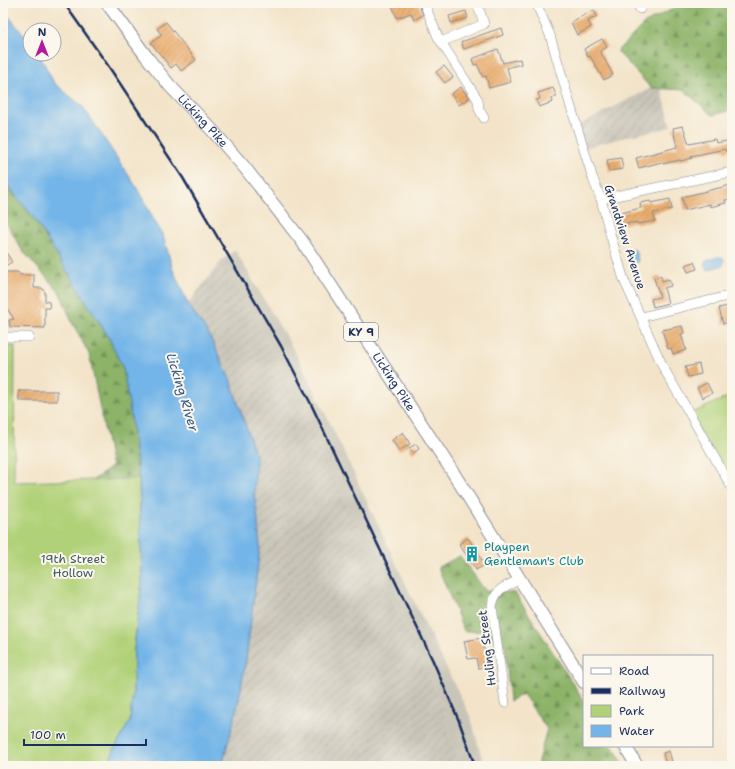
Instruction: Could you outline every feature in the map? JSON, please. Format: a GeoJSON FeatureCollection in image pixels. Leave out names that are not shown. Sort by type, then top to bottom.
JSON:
{"type":"FeatureCollection","features":[{"type":"Feature","properties":{"kind":"main road","name":"Licking Pike"},"geometry":{"type":"LineString","coordinates":[[107,3],[170,86],[212,130],[245,168],[302,241],[454,474],[583,680]]}},
{"type":"Feature","properties":{"kind":"main road"},"geometry":{"type":"LineString","coordinates":[[626,747],[638,766]]}},
{"type":"Feature","properties":{"kind":"street"},"geometry":{"type":"LineString","coordinates":[[424,3],[434,29],[478,100],[479,109],[484,118]]}},
{"type":"Feature","properties":{"kind":"street"},"geometry":{"type":"LineString","coordinates":[[441,42],[484,24],[477,3]]}},
{"type":"Feature","properties":{"kind":"street","name":"Grandview Avenue"},"geometry":{"type":"LineString","coordinates":[[536,3],[550,34],[593,179],[601,199],[624,280],[663,367],[732,488]]}},
{"type":"Feature","properties":{"kind":"street"},"geometry":{"type":"LineString","coordinates":[[601,199],[732,172]]}},
{"type":"Feature","properties":{"kind":"street"},"geometry":{"type":"LineString","coordinates":[[641,317],[732,295]]}},
{"type":"Feature","properties":{"kind":"street"},"geometry":{"type":"LineString","coordinates":[[3,337],[29,337]]}},
{"type":"Feature","properties":{"kind":"street","name":"Huling Street"},"geometry":{"type":"LineString","coordinates":[[505,703],[492,606],[495,596],[499,590],[519,580]]}},
{"type":"Feature","properties":{"kind":"shaded area"},"geometry":{"type":"Polygon","coordinates":[[[651,88],[662,89],[671,127],[584,148],[577,126],[651,88]]]}},
{"type":"Feature","properties":{"kind":"shaded area"},"geometry":{"type":"Polygon","coordinates":[[[235,250],[296,354],[334,431],[419,612],[471,718],[484,766],[459,766],[442,704],[336,481],[260,328],[222,260],[235,250]]]}},
{"type":"Feature","properties":{"kind":"shaded area"},"geometry":{"type":"Polygon","coordinates":[[[222,260],[260,328],[336,481],[442,704],[459,766],[222,766],[238,704],[246,660],[260,547],[254,495],[256,457],[230,379],[188,304],[222,260]]]}},
{"type":"Feature","properties":{"kind":"green space"},"geometry":{"type":"Polygon","coordinates":[[[685,3],[732,3],[732,110],[712,115],[684,90],[651,88],[617,51],[645,23],[685,3]]]}},
{"type":"Feature","properties":{"kind":"green space","name":"19th Street Hollow"},"geometry":{"type":"Polygon","coordinates":[[[3,180],[33,217],[108,336],[123,368],[139,479],[142,581],[134,649],[115,748],[107,766],[28,766],[61,502],[112,467],[89,354],[72,322],[60,293],[22,250],[3,217],[3,180]]]}},
{"type":"Feature","properties":{"kind":"green space","name":"19th Street Hollow"},"geometry":{"type":"Polygon","coordinates":[[[3,346],[15,346],[14,482],[139,479],[142,581],[134,649],[133,691],[130,721],[107,766],[3,766],[3,346]]]}},
{"type":"Feature","properties":{"kind":"green space"},"geometry":{"type":"Polygon","coordinates":[[[732,395],[732,488],[690,414],[732,395]]]}},
{"type":"Feature","properties":{"kind":"green space"},"geometry":{"type":"Polygon","coordinates":[[[460,556],[485,590],[515,593],[583,699],[583,747],[613,747],[625,766],[538,766],[547,729],[523,694],[510,701],[505,646],[483,631],[464,631],[438,567],[460,556]]]}},
{"type":"Feature","properties":{"kind":"water","name":"Licking River"},"geometry":{"type":"Polygon","coordinates":[[[3,9],[22,33],[22,62],[43,62],[54,83],[83,107],[135,185],[163,236],[173,270],[188,304],[209,335],[230,379],[256,457],[254,495],[260,547],[246,660],[238,704],[222,766],[107,766],[130,721],[133,691],[134,649],[142,581],[139,479],[123,368],[108,336],[33,217],[3,180],[3,9]]]}},
{"type":"Feature","properties":{"kind":"water"},"geometry":{"type":"Polygon","coordinates":[[[629,249],[635,250],[638,260],[637,262],[631,262],[628,252],[629,249]]]}},
{"type":"Feature","properties":{"kind":"water"},"geometry":{"type":"Polygon","coordinates":[[[717,257],[722,257],[724,260],[723,265],[708,270],[704,266],[706,261],[717,257]]]}},
{"type":"Feature","properties":{"kind":"building"},"geometry":{"type":"Polygon","coordinates":[[[391,3],[418,3],[423,15],[414,20],[411,13],[397,18],[391,3]]]}},
{"type":"Feature","properties":{"kind":"building"},"geometry":{"type":"Polygon","coordinates":[[[594,10],[597,16],[588,21],[591,27],[577,35],[571,22],[594,10]]]}},
{"type":"Feature","properties":{"kind":"building"},"geometry":{"type":"Polygon","coordinates":[[[466,11],[468,18],[451,23],[449,16],[466,11]]]}},
{"type":"Feature","properties":{"kind":"building"},"geometry":{"type":"Polygon","coordinates":[[[166,22],[196,60],[181,71],[176,64],[171,68],[151,43],[162,35],[157,29],[166,22]]]}},
{"type":"Feature","properties":{"kind":"building"},"geometry":{"type":"Polygon","coordinates":[[[501,28],[503,35],[464,49],[461,42],[501,28]]]}},
{"type":"Feature","properties":{"kind":"building"},"geometry":{"type":"Polygon","coordinates":[[[602,39],[607,47],[600,51],[613,75],[604,80],[590,56],[588,57],[584,49],[602,39]]]}},
{"type":"Feature","properties":{"kind":"building"},"geometry":{"type":"Polygon","coordinates":[[[498,49],[503,63],[520,59],[521,64],[507,68],[511,82],[489,88],[486,76],[483,77],[477,64],[474,65],[472,59],[498,49]]]}},
{"type":"Feature","properties":{"kind":"building"},"geometry":{"type":"Polygon","coordinates":[[[444,66],[453,77],[445,83],[436,72],[444,66]]]}},
{"type":"Feature","properties":{"kind":"building"},"geometry":{"type":"Polygon","coordinates":[[[461,87],[469,98],[459,105],[451,94],[461,87]]]}},
{"type":"Feature","properties":{"kind":"building"},"geometry":{"type":"Polygon","coordinates":[[[553,88],[557,97],[552,98],[553,102],[539,107],[536,100],[540,99],[538,93],[553,88]]]}},
{"type":"Feature","properties":{"kind":"building"},"geometry":{"type":"Polygon","coordinates":[[[683,126],[689,144],[715,139],[716,143],[732,140],[732,150],[725,151],[725,149],[691,156],[692,158],[681,161],[663,164],[662,162],[639,168],[636,158],[677,147],[673,128],[683,126]]]}},
{"type":"Feature","properties":{"kind":"building"},"geometry":{"type":"Polygon","coordinates":[[[621,158],[623,169],[609,171],[607,160],[621,158]]]}},
{"type":"Feature","properties":{"kind":"building"},"geometry":{"type":"Polygon","coordinates":[[[731,185],[732,199],[725,200],[726,203],[710,207],[710,204],[685,210],[682,197],[731,185]]]}},
{"type":"Feature","properties":{"kind":"building"},"geometry":{"type":"Polygon","coordinates":[[[670,199],[672,209],[653,213],[655,221],[619,225],[617,214],[641,208],[640,203],[650,201],[651,203],[670,199]]]}},
{"type":"Feature","properties":{"kind":"building"},"geometry":{"type":"Polygon","coordinates":[[[3,247],[12,262],[3,267],[3,247]]]}},
{"type":"Feature","properties":{"kind":"building"},"geometry":{"type":"Polygon","coordinates":[[[694,262],[697,269],[688,272],[685,265],[694,262]]]}},
{"type":"Feature","properties":{"kind":"building"},"geometry":{"type":"Polygon","coordinates":[[[3,272],[18,272],[20,275],[34,275],[34,288],[42,288],[45,292],[45,301],[49,302],[50,308],[45,308],[45,328],[10,327],[9,320],[14,319],[4,304],[3,272]]]}},
{"type":"Feature","properties":{"kind":"building"},"geometry":{"type":"Polygon","coordinates":[[[661,276],[662,281],[669,279],[671,286],[664,288],[668,303],[653,307],[651,299],[660,297],[654,278],[661,276]]]}},
{"type":"Feature","properties":{"kind":"building"},"geometry":{"type":"Polygon","coordinates":[[[732,305],[732,321],[723,324],[719,308],[732,305]]]}},
{"type":"Feature","properties":{"kind":"building"},"geometry":{"type":"Polygon","coordinates":[[[682,326],[684,333],[681,334],[686,350],[673,354],[671,348],[668,349],[662,330],[682,326]]]}},
{"type":"Feature","properties":{"kind":"building"},"geometry":{"type":"Polygon","coordinates":[[[699,364],[701,374],[688,377],[685,367],[699,364]]]}},
{"type":"Feature","properties":{"kind":"building"},"geometry":{"type":"Polygon","coordinates":[[[707,383],[712,393],[702,398],[697,388],[707,383]]]}},
{"type":"Feature","properties":{"kind":"building"},"geometry":{"type":"Polygon","coordinates":[[[19,391],[57,391],[57,401],[19,401],[19,391]]]}},
{"type":"Feature","properties":{"kind":"building"},"geometry":{"type":"Polygon","coordinates":[[[403,432],[410,444],[399,451],[392,440],[403,432]]]}},
{"type":"Feature","properties":{"kind":"building"},"geometry":{"type":"Polygon","coordinates":[[[416,444],[419,449],[413,453],[409,448],[416,444]]]}},
{"type":"Feature","properties":{"kind":"building","name":"Playpen Gentleman's Club"},"geometry":{"type":"Polygon","coordinates":[[[468,538],[485,565],[476,570],[459,544],[468,538]]]}},
{"type":"Feature","properties":{"kind":"building"},"geometry":{"type":"Polygon","coordinates":[[[482,638],[487,667],[478,668],[476,658],[468,659],[464,641],[482,638]]]}},
{"type":"Feature","properties":{"kind":"building"},"geometry":{"type":"Polygon","coordinates":[[[669,751],[673,765],[666,766],[663,753],[669,751]]]}},
{"type":"Feature","properties":{"kind":"railway"},"geometry":{"type":"LineString","coordinates":[[64,3],[109,67],[183,178],[281,346],[311,404],[433,661],[459,721],[475,766]]}},
{"type":"Feature","properties":{"kind":"place","name":"Playpen Gentleman's Club"},"geometry":{"type":"Point","coordinates":[472,554]}}]}
